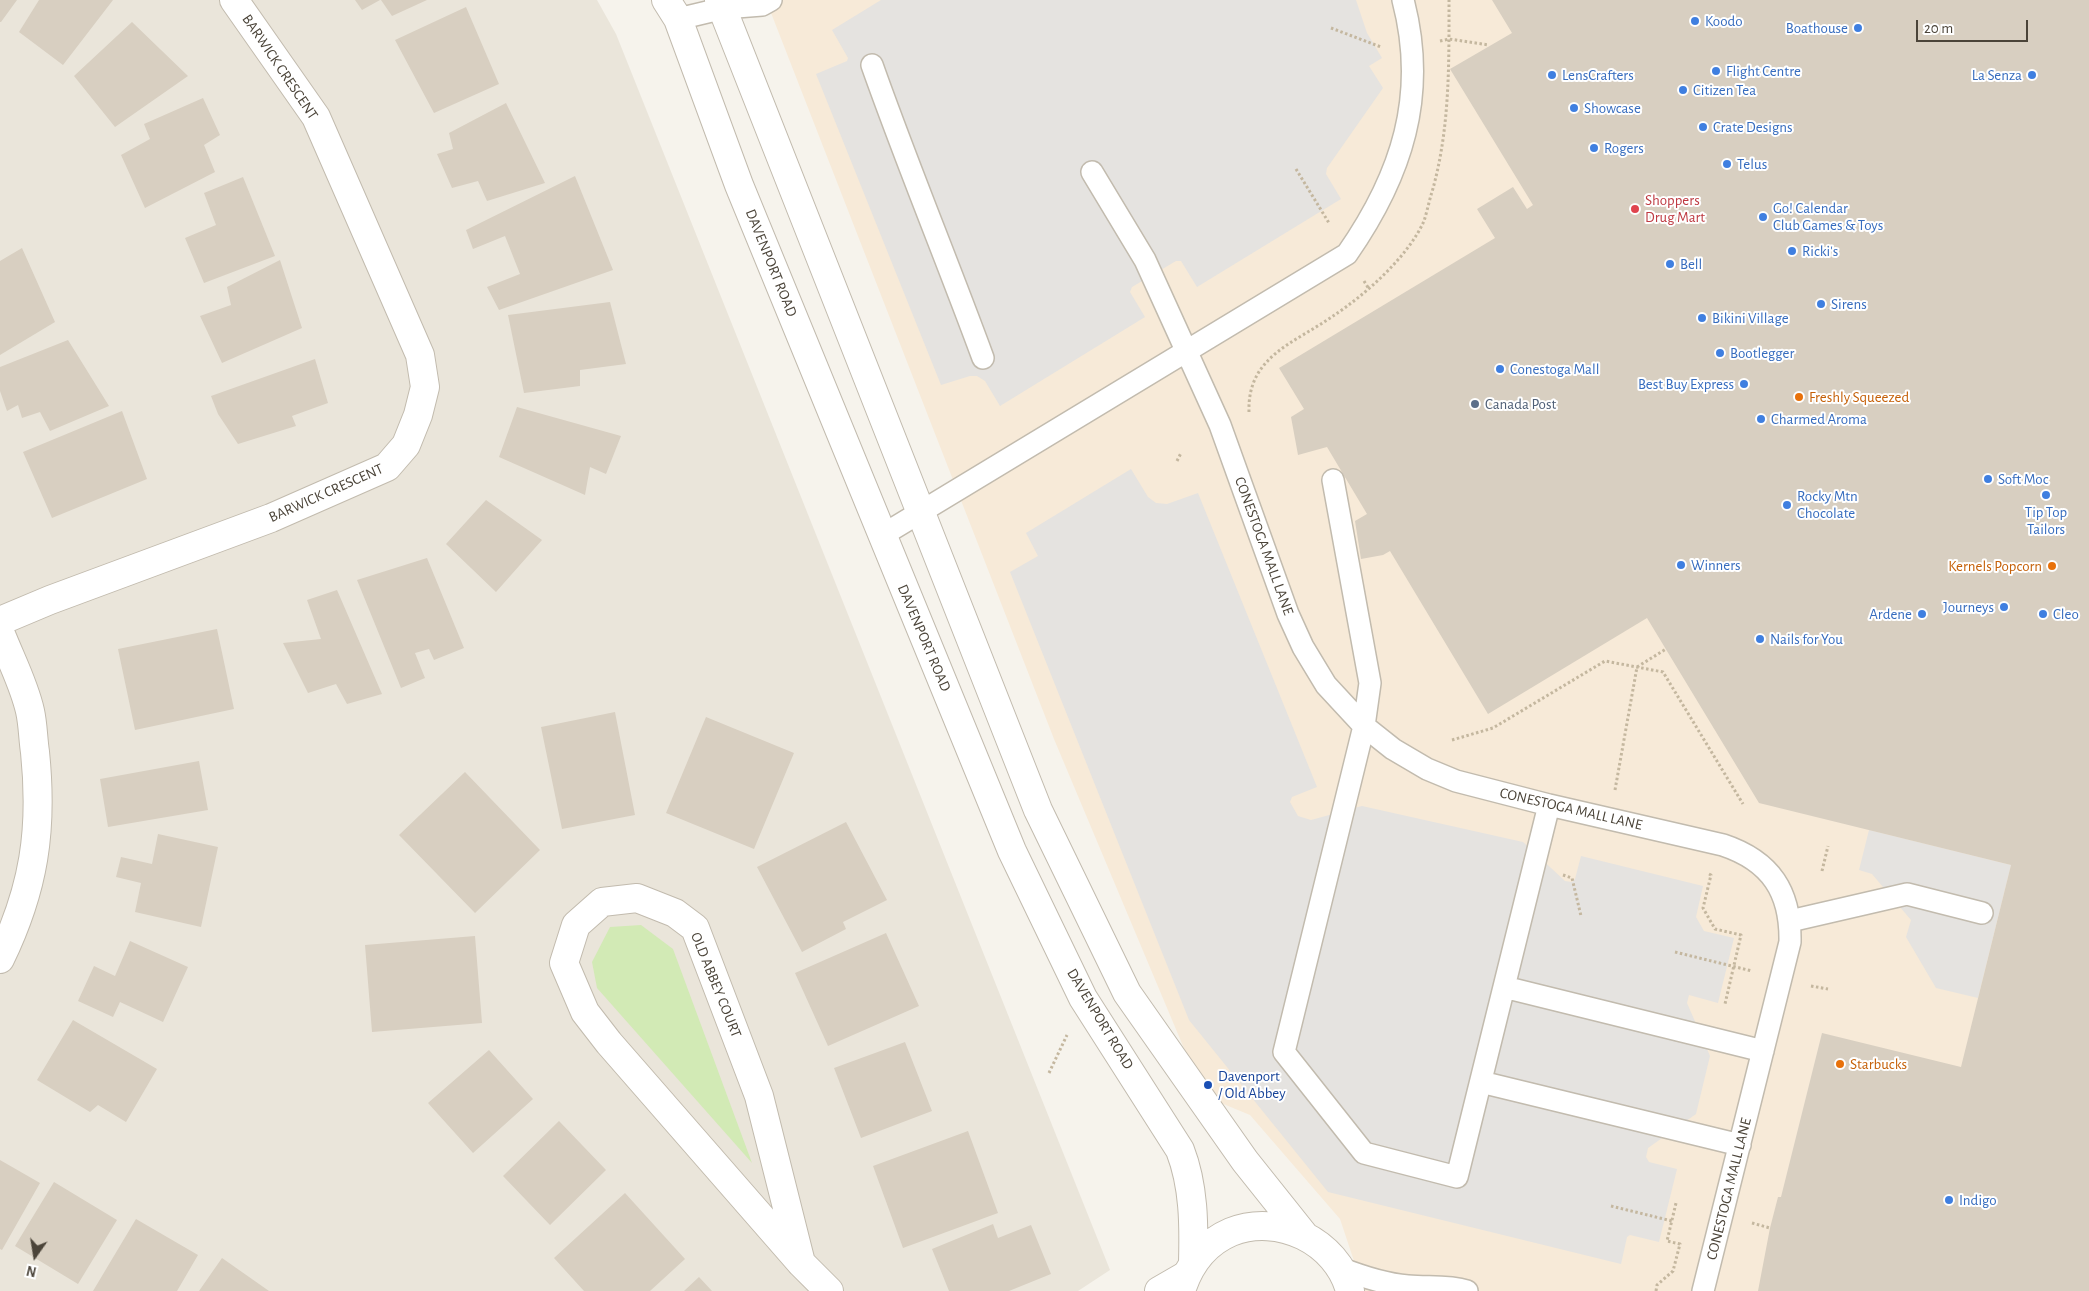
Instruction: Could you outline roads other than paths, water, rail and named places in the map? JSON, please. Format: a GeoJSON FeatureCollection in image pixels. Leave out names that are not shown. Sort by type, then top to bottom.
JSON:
{"type":"FeatureCollection","features":[{"type":"Feature","properties":{"kind":"street","name":"BARWICK CRESCENT"},"geometry":{"type":"LineString","coordinates":[[0,621],[50,600],[271,518],[387,467],[406,445],[418,415],[425,387],[420,355],[316,117],[234,0]]}},
{"type":"Feature","properties":{"kind":"street"},"geometry":{"type":"LineString","coordinates":[[722,4],[1038,810],[1127,993],[1245,1161],[1304,1235]]}},
{"type":"Feature","properties":{"kind":"street","name":"DAVENPORT ROAD"},"geometry":{"type":"LineString","coordinates":[[672,10],[738,185],[1012,851],[1084,998],[1180,1150],[1187,1168],[1190,1185],[1194,1233],[1186,1277]]}},
{"type":"Feature","properties":{"kind":"street"},"geometry":{"type":"LineString","coordinates":[[0,632],[30,710],[39,794],[37,836],[30,878],[13,932],[0,959]]}},
{"type":"Feature","properties":{"kind":"street","name":"OLD ABBEY COURT"},"geometry":{"type":"LineString","coordinates":[[801,1263],[759,1096],[695,928],[674,914],[637,898],[602,902],[576,925],[564,963],[585,1012],[609,1043],[801,1263],[830,1291]]}},
{"type":"Feature","properties":{"kind":"street"},"geometry":{"type":"LineString","coordinates":[[1159,1291],[1186,1277],[1210,1245],[1231,1232],[1256,1226],[1280,1227],[1304,1235],[1327,1251],[1345,1280]]}},
{"type":"Feature","properties":{"kind":"lane"},"geometry":{"type":"LineString","coordinates":[[672,10],[722,4],[762,5],[771,0]]}},
{"type":"Feature","properties":{"kind":"lane"},"geometry":{"type":"LineString","coordinates":[[881,536],[1347,254],[1371,219],[1390,181],[1404,141],[1411,100],[1412,45],[1403,0]]}},
{"type":"Feature","properties":{"kind":"lane"},"geometry":{"type":"LineString","coordinates":[[872,65],[909,170],[983,358]]}},
{"type":"Feature","properties":{"kind":"lane","name":"CONESTOGA MALL LANE"},"geometry":{"type":"LineString","coordinates":[[1092,172],[1146,260],[1220,425],[1288,614],[1302,647],[1326,685],[1364,726],[1394,749],[1427,769],[1456,781],[1742,851],[1762,865],[1777,882],[1786,901],[1790,921],[1790,942],[1703,1291]]}},
{"type":"Feature","properties":{"kind":"lane"},"geometry":{"type":"LineString","coordinates":[[1333,480],[1370,683],[1364,726],[1284,1052],[1364,1153],[1457,1177],[1549,805]]}},
{"type":"Feature","properties":{"kind":"lane"},"geometry":{"type":"LineString","coordinates":[[1790,921],[1907,894],[1982,913]]}},
{"type":"Feature","properties":{"kind":"lane"},"geometry":{"type":"LineString","coordinates":[[1504,987],[1763,1051]]}},
{"type":"Feature","properties":{"kind":"lane"},"geometry":{"type":"LineString","coordinates":[[1481,1082],[1740,1145]]}},
{"type":"Feature","properties":{"kind":"lane"},"geometry":{"type":"LineString","coordinates":[[1345,1280],[1411,1286],[1452,1286],[1466,1291]]}},
{"type":"Feature","properties":{"kind":"place","name":"Koodo"},"geometry":{"type":"Point","coordinates":[1695,21]}},
{"type":"Feature","properties":{"kind":"place","name":"Boathouse"},"geometry":{"type":"Point","coordinates":[1858,28]}},
{"type":"Feature","properties":{"kind":"place","name":"Flight Centre"},"geometry":{"type":"Point","coordinates":[1716,71]}},
{"type":"Feature","properties":{"kind":"place","name":"LensCrafters"},"geometry":{"type":"Point","coordinates":[1552,75]}},
{"type":"Feature","properties":{"kind":"place","name":"La Senza"},"geometry":{"type":"Point","coordinates":[2032,75]}},
{"type":"Feature","properties":{"kind":"place","name":"Citizen Tea"},"geometry":{"type":"Point","coordinates":[1683,90]}},
{"type":"Feature","properties":{"kind":"place","name":"Showcase"},"geometry":{"type":"Point","coordinates":[1574,108]}},
{"type":"Feature","properties":{"kind":"place","name":"Crate Designs"},"geometry":{"type":"Point","coordinates":[1703,127]}},
{"type":"Feature","properties":{"kind":"place","name":"Rogers"},"geometry":{"type":"Point","coordinates":[1594,148]}},
{"type":"Feature","properties":{"kind":"place","name":"Telus"},"geometry":{"type":"Point","coordinates":[1727,164]}},
{"type":"Feature","properties":{"kind":"place","name":"Shoppers Drug Mart"},"geometry":{"type":"Point","coordinates":[1635,209]}},
{"type":"Feature","properties":{"kind":"place","name":"Go! Calendar Club Games & Toys"},"geometry":{"type":"Point","coordinates":[1763,217]}},
{"type":"Feature","properties":{"kind":"place","name":"Ricki's"},"geometry":{"type":"Point","coordinates":[1792,251]}},
{"type":"Feature","properties":{"kind":"place","name":"Bell"},"geometry":{"type":"Point","coordinates":[1670,264]}},
{"type":"Feature","properties":{"kind":"place","name":"Sirens"},"geometry":{"type":"Point","coordinates":[1821,304]}},
{"type":"Feature","properties":{"kind":"place","name":"Bikini Village"},"geometry":{"type":"Point","coordinates":[1702,318]}},
{"type":"Feature","properties":{"kind":"place","name":"Bootlegger"},"geometry":{"type":"Point","coordinates":[1720,353]}},
{"type":"Feature","properties":{"kind":"place","name":"Conestoga Mall"},"geometry":{"type":"Point","coordinates":[1500,369]}},
{"type":"Feature","properties":{"kind":"place","name":"Best Buy Express"},"geometry":{"type":"Point","coordinates":[1744,384]}},
{"type":"Feature","properties":{"kind":"place","name":"Freshly Squeezed"},"geometry":{"type":"Point","coordinates":[1799,397]}},
{"type":"Feature","properties":{"kind":"place","name":"Canada Post"},"geometry":{"type":"Point","coordinates":[1475,404]}},
{"type":"Feature","properties":{"kind":"place","name":"Charmed Aroma"},"geometry":{"type":"Point","coordinates":[1761,419]}},
{"type":"Feature","properties":{"kind":"place","name":"Soft Moc"},"geometry":{"type":"Point","coordinates":[1988,479]}},
{"type":"Feature","properties":{"kind":"place","name":"Tip Top Tailors"},"geometry":{"type":"Point","coordinates":[2046,495]}},
{"type":"Feature","properties":{"kind":"place","name":"Rocky Mtn Chocolate"},"geometry":{"type":"Point","coordinates":[1787,505]}},
{"type":"Feature","properties":{"kind":"place","name":"Winners"},"geometry":{"type":"Point","coordinates":[1681,565]}},
{"type":"Feature","properties":{"kind":"place","name":"Kernels Popcorn"},"geometry":{"type":"Point","coordinates":[2052,566]}},
{"type":"Feature","properties":{"kind":"place","name":"Journeys"},"geometry":{"type":"Point","coordinates":[2004,607]}},
{"type":"Feature","properties":{"kind":"place","name":"Ardene"},"geometry":{"type":"Point","coordinates":[1922,614]}},
{"type":"Feature","properties":{"kind":"place","name":"Cleo"},"geometry":{"type":"Point","coordinates":[2043,614]}},
{"type":"Feature","properties":{"kind":"place","name":"Nails for You"},"geometry":{"type":"Point","coordinates":[1760,639]}},
{"type":"Feature","properties":{"kind":"place","name":"Starbucks"},"geometry":{"type":"Point","coordinates":[1840,1064]}},
{"type":"Feature","properties":{"kind":"place","name":"Davenport / Old Abbey"},"geometry":{"type":"Point","coordinates":[1208,1085]}},
{"type":"Feature","properties":{"kind":"place","name":"Indigo"},"geometry":{"type":"Point","coordinates":[1949,1200]}}]}
